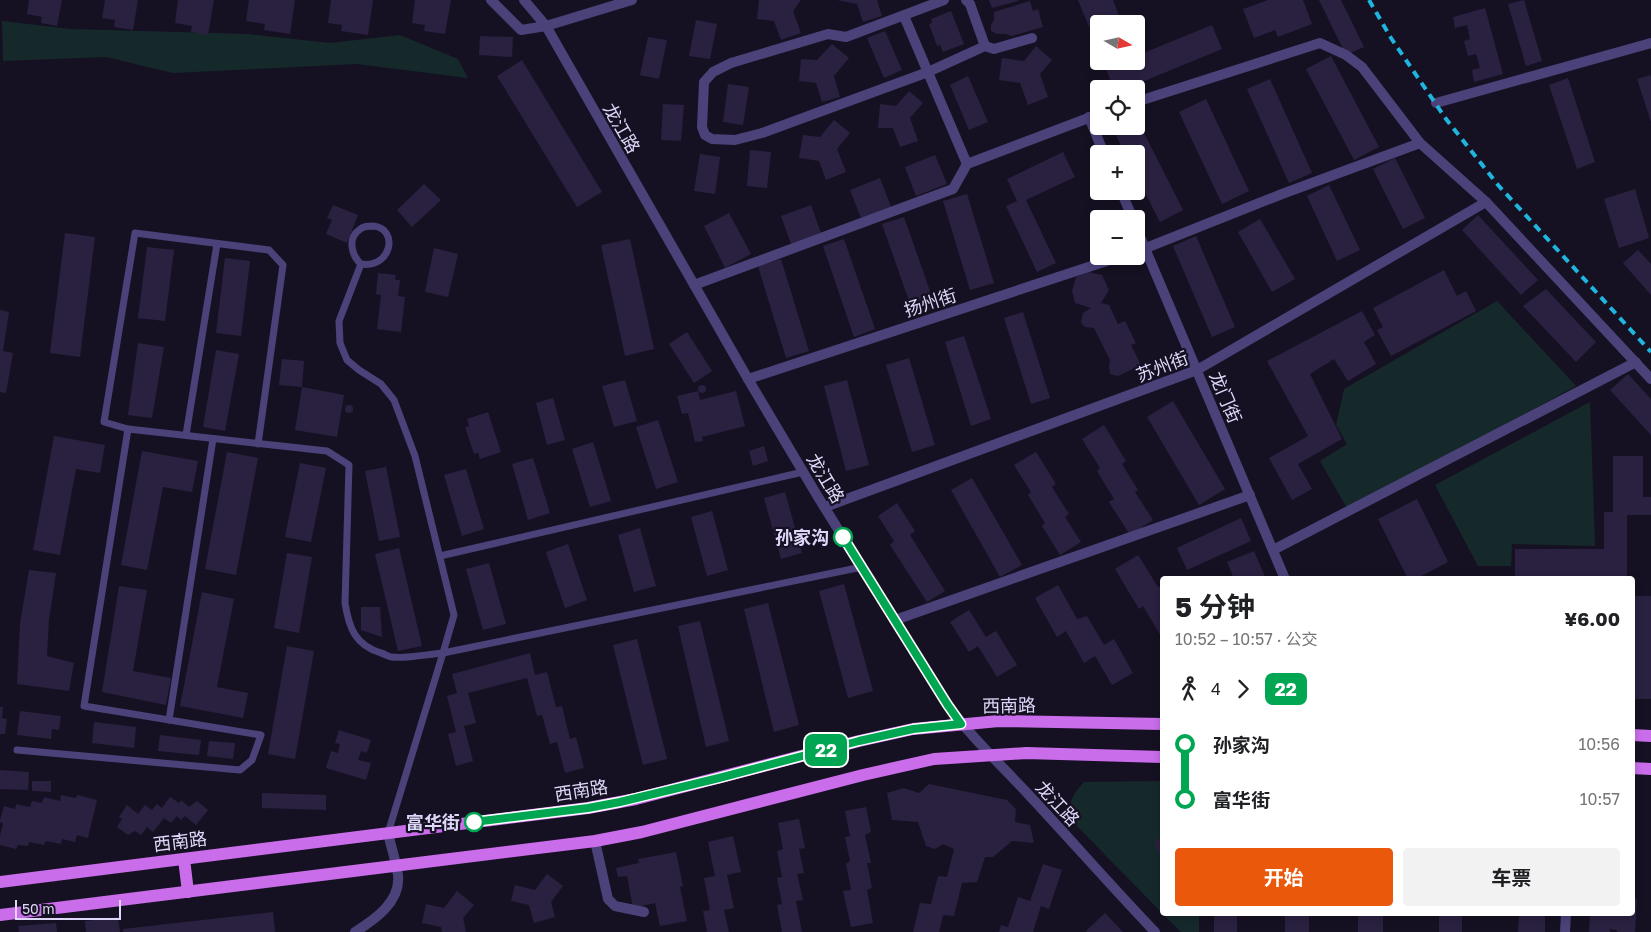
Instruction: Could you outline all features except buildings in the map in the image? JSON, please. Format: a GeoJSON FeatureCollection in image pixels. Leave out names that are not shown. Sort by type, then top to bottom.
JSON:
{"type":"FeatureCollection","features":[{"type":"Feature","properties":{"kind":"main road","name":"西南路"},"geometry":{"type":"LineString","coordinates":[[0,882],[588,808],[671,790],[859,741],[913,729],[999,721],[1160,724]]}},
{"type":"Feature","properties":{"kind":"main road"},"geometry":{"type":"LineString","coordinates":[[1635,735],[1651,736]]}},
{"type":"Feature","properties":{"kind":"main road"},"geometry":{"type":"LineString","coordinates":[[0,915],[596,841],[642,832],[921,762],[1026,753],[1160,757]]}},
{"type":"Feature","properties":{"kind":"main road"},"geometry":{"type":"LineString","coordinates":[[1635,768],[1651,769]]}},
{"type":"Feature","properties":{"kind":"main road"},"geometry":{"type":"LineString","coordinates":[[184,859],[188,892]]}},
{"type":"Feature","properties":{"kind":"street"},"geometry":{"type":"LineString","coordinates":[[491,0],[521,30],[546,26],[632,0]]}},
{"type":"Feature","properties":{"kind":"street","name":"龙江路"},"geometry":{"type":"LineString","coordinates":[[524,0],[546,26],[803,472],[947,704],[961,724],[989,755],[1028,794],[1155,932]]}},
{"type":"Feature","properties":{"kind":"street"},"geometry":{"type":"LineString","coordinates":[[944,0],[846,37],[828,34],[730,63],[713,72],[704,82],[702,127],[705,135],[712,140],[735,140],[762,133],[928,72],[985,46],[994,49],[1032,38]]}},
{"type":"Feature","properties":{"kind":"street"},"geometry":{"type":"LineString","coordinates":[[966,0],[970,4],[985,46]]}},
{"type":"Feature","properties":{"kind":"street"},"geometry":{"type":"LineString","coordinates":[[904,16],[967,164]]}},
{"type":"Feature","properties":{"kind":"street"},"geometry":{"type":"LineString","coordinates":[[1145,99],[1320,43],[1346,55],[1362,67],[1420,143],[1486,202],[1651,379]]}},
{"type":"Feature","properties":{"kind":"street"},"geometry":{"type":"LineString","coordinates":[[1436,103],[1651,43]]}},
{"type":"Feature","properties":{"kind":"street"},"geometry":{"type":"LineString","coordinates":[[694,285],[953,189],[967,164],[1090,118]]}},
{"type":"Feature","properties":{"kind":"street"},"geometry":{"type":"LineString","coordinates":[[1145,248],[1282,194],[1420,143]]}},
{"type":"Feature","properties":{"kind":"street","name":"苏州街"},"geometry":{"type":"LineString","coordinates":[[825,507],[1197,370],[1486,202]]}},
{"type":"Feature","properties":{"kind":"street","name":"龙门街"},"geometry":{"type":"LineString","coordinates":[[1145,259],[1197,370],[1284,576]]}},
{"type":"Feature","properties":{"kind":"street","name":"扬州街"},"geometry":{"type":"LineString","coordinates":[[748,379],[1095,265]]}},
{"type":"Feature","properties":{"kind":"street"},"geometry":{"type":"LineString","coordinates":[[1273,550],[1636,362]]}},
{"type":"Feature","properties":{"kind":"street"},"geometry":{"type":"LineString","coordinates":[[894,620],[1250,495]]}},
{"type":"Feature","properties":{"kind":"street"},"geometry":{"type":"LineString","coordinates":[[355,932],[386,908],[393,897],[398,876],[388,833]]}},
{"type":"Feature","properties":{"kind":"street"},"geometry":{"type":"LineString","coordinates":[[596,841],[608,898],[615,906],[644,912]]}},
{"type":"Feature","properties":{"kind":"street"},"geometry":{"type":"LineString","coordinates":[[1565,932],[1566,916]]}},
{"type":"Feature","properties":{"kind":"lane"},"geometry":{"type":"LineString","coordinates":[[369,226],[377,226],[384,230],[389,239],[389,248],[386,256],[375,264],[361,264],[353,255],[352,246],[357,231],[369,226]]}},
{"type":"Feature","properties":{"kind":"lane"},"geometry":{"type":"LineString","coordinates":[[258,444],[283,265],[269,250],[135,233],[104,422],[128,429],[186,436],[258,444],[326,451],[349,465],[345,603],[347,619],[353,634],[362,644],[376,651],[392,657],[443,653],[862,567]]}},
{"type":"Feature","properties":{"kind":"lane"},"geometry":{"type":"LineString","coordinates":[[186,436],[218,244]]}},
{"type":"Feature","properties":{"kind":"lane"},"geometry":{"type":"LineString","coordinates":[[361,264],[339,321],[340,343],[347,360],[381,384],[394,400],[415,456],[454,615],[388,833]]}},
{"type":"Feature","properties":{"kind":"lane"},"geometry":{"type":"LineString","coordinates":[[17,750],[240,770],[252,760],[261,735],[84,706],[128,429]]}},
{"type":"Feature","properties":{"kind":"lane"},"geometry":{"type":"LineString","coordinates":[[169,720],[213,439]]}},
{"type":"Feature","properties":{"kind":"lane"},"geometry":{"type":"LineString","coordinates":[[440,556],[803,472]]}},
{"type":"Feature","properties":{"kind":"green space"},"geometry":{"type":"Polygon","coordinates":[[[2,21],[70,29],[248,34],[330,43],[400,35],[458,59],[468,78],[357,64],[173,73],[106,57],[3,61],[2,21]]]}},
{"type":"Feature","properties":{"kind":"green space"},"geometry":{"type":"Polygon","coordinates":[[[1497,301],[1576,386],[1348,510],[1320,461],[1347,444],[1336,425],[1344,389],[1497,301]]]}},
{"type":"Feature","properties":{"kind":"green space"},"geometry":{"type":"Polygon","coordinates":[[[1590,402],[1595,546],[1512,544],[1511,566],[1478,566],[1435,485],[1590,402]]]}},
{"type":"Feature","properties":{"kind":"green space"},"geometry":{"type":"Polygon","coordinates":[[[1160,781],[1160,911],[1075,824],[1071,811],[1071,802],[1084,782],[1160,781]]]}},
{"type":"Feature","properties":{"kind":"green space"},"geometry":{"type":"Polygon","coordinates":[[[1165,916],[1199,916],[1199,932],[1181,932],[1165,916]]]}},
{"type":"Feature","properties":{"kind":"railway"},"geometry":{"type":"LineString","coordinates":[[1369,0],[1391,38],[1446,119],[1498,185],[1651,352]]}},
{"type":"Feature","properties":{"kind":"bus line","name":"22"},"geometry":{"type":"LineString","coordinates":[[474,822],[588,808],[620,802],[859,741],[913,729],[961,724],[843,537]]}},
{"type":"Feature","properties":{"kind":"place","name":"孙家沟"},"geometry":{"type":"Point","coordinates":[843,537]}},
{"type":"Feature","properties":{"kind":"place","name":"富华街"},"geometry":{"type":"Point","coordinates":[474,822]}}]}
